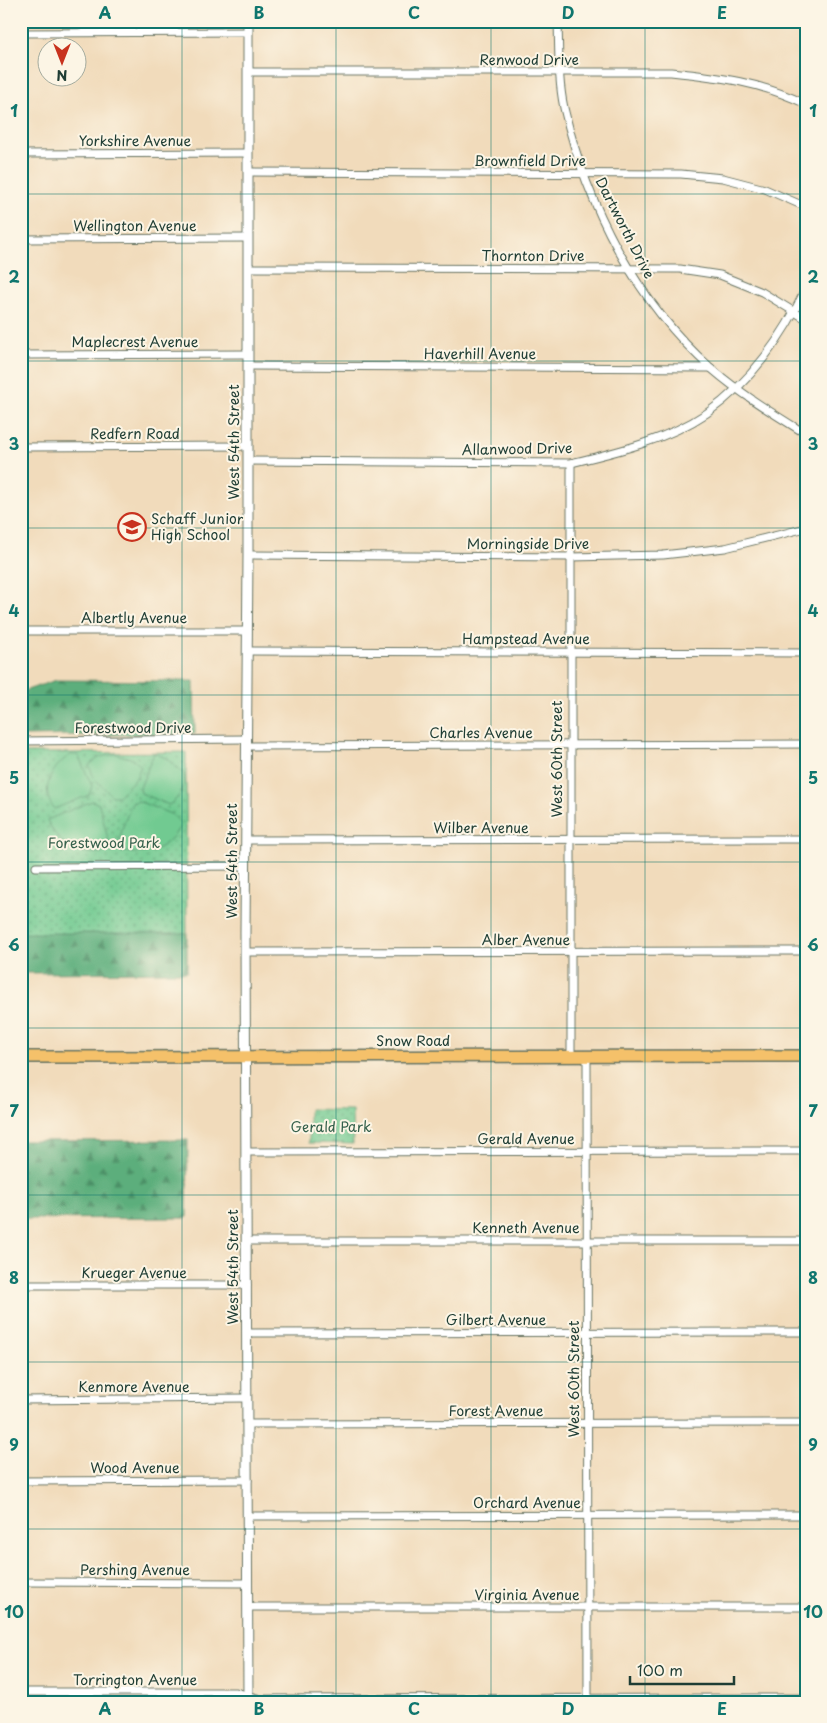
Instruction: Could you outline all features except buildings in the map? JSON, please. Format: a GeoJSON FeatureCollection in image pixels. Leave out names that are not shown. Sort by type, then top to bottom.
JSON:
{"type":"FeatureCollection","features":[{"type":"Feature","properties":{"kind":"main road","name":"Snow Road"},"geometry":{"type":"LineString","coordinates":[[21,1057],[806,1056]]}},
{"type":"Feature","properties":{"kind":"street","name":"West 54th Street"},"geometry":{"type":"LineString","coordinates":[[248,21],[246,743],[248,1699]]}},
{"type":"Feature","properties":{"kind":"street","name":"Dartworth Drive"},"geometry":{"type":"LineString","coordinates":[[558,21],[559,72],[564,108],[583,173],[628,269],[652,304],[678,335],[711,368],[736,389],[806,434]]}},
{"type":"Feature","properties":{"kind":"street"},"geometry":{"type":"LineString","coordinates":[[21,33],[248,32]]}},
{"type":"Feature","properties":{"kind":"street","name":"Renwood Drive"},"geometry":{"type":"LineString","coordinates":[[248,72],[670,72],[725,77],[784,94],[806,104]]}},
{"type":"Feature","properties":{"kind":"street","name":"Yorkshire Avenue"},"geometry":{"type":"LineString","coordinates":[[21,154],[248,153]]}},
{"type":"Feature","properties":{"kind":"street","name":"Brownfield Drive"},"geometry":{"type":"LineString","coordinates":[[248,172],[681,174],[723,178],[766,189],[806,207]]}},
{"type":"Feature","properties":{"kind":"street","name":"Wellington Avenue"},"geometry":{"type":"LineString","coordinates":[[21,239],[248,238]]}},
{"type":"Feature","properties":{"kind":"street","name":"Thornton Drive"},"geometry":{"type":"LineString","coordinates":[[248,268],[680,269],[720,275],[762,292],[806,319]]}},
{"type":"Feature","properties":{"kind":"street","name":"Allanwood Drive"},"geometry":{"type":"LineString","coordinates":[[248,461],[571,463],[614,453],[666,434],[706,413],[736,389],[768,353],[795,312],[806,288]]}},
{"type":"Feature","properties":{"kind":"street","name":"Maplecrest Avenue"},"geometry":{"type":"LineString","coordinates":[[21,355],[248,354]]}},
{"type":"Feature","properties":{"kind":"street","name":"Haverhill Avenue"},"geometry":{"type":"LineString","coordinates":[[248,366],[711,368]]}},
{"type":"Feature","properties":{"kind":"street","name":"Redfern Road"},"geometry":{"type":"LineString","coordinates":[[21,448],[248,446]]}},
{"type":"Feature","properties":{"kind":"street","name":"West 60th Street"},"geometry":{"type":"LineString","coordinates":[[571,463],[571,1056]]}},
{"type":"Feature","properties":{"kind":"street","name":"Morningside Drive"},"geometry":{"type":"LineString","coordinates":[[248,555],[571,557],[664,555],[725,548],[806,528]]}},
{"type":"Feature","properties":{"kind":"street","name":"Albertly Avenue"},"geometry":{"type":"LineString","coordinates":[[21,630],[247,631]]}},
{"type":"Feature","properties":{"kind":"street","name":"Hampstead Avenue"},"geometry":{"type":"LineString","coordinates":[[247,650],[806,653]]}},
{"type":"Feature","properties":{"kind":"street","name":"Forestwood Drive"},"geometry":{"type":"LineString","coordinates":[[21,741],[246,743]]}},
{"type":"Feature","properties":{"kind":"street","name":"Charles Avenue"},"geometry":{"type":"LineString","coordinates":[[246,743],[806,744]]}},
{"type":"Feature","properties":{"kind":"street","name":"Wilber Avenue"},"geometry":{"type":"LineString","coordinates":[[246,840],[806,839]]}},
{"type":"Feature","properties":{"kind":"street"},"geometry":{"type":"LineString","coordinates":[[36,867],[246,866]]}},
{"type":"Feature","properties":{"kind":"street","name":"Alber Avenue"},"geometry":{"type":"LineString","coordinates":[[246,952],[806,952]]}},
{"type":"Feature","properties":{"kind":"street","name":"West 60th Street"},"geometry":{"type":"LineString","coordinates":[[587,1056],[588,1700]]}},
{"type":"Feature","properties":{"kind":"street","name":"Gerald Avenue"},"geometry":{"type":"LineString","coordinates":[[247,1152],[806,1152]]}},
{"type":"Feature","properties":{"kind":"street","name":"Kenneth Avenue"},"geometry":{"type":"LineString","coordinates":[[246,1241],[806,1241]]}},
{"type":"Feature","properties":{"kind":"street","name":"Krueger Avenue"},"geometry":{"type":"LineString","coordinates":[[21,1285],[247,1285]]}},
{"type":"Feature","properties":{"kind":"street","name":"Gilbert Avenue"},"geometry":{"type":"LineString","coordinates":[[247,1333],[806,1332]]}},
{"type":"Feature","properties":{"kind":"street","name":"Kenmore Avenue"},"geometry":{"type":"LineString","coordinates":[[21,1400],[247,1398]]}},
{"type":"Feature","properties":{"kind":"street","name":"Forest Avenue"},"geometry":{"type":"LineString","coordinates":[[247,1424],[806,1423]]}},
{"type":"Feature","properties":{"kind":"street","name":"Wood Avenue"},"geometry":{"type":"LineString","coordinates":[[21,1481],[248,1480]]}},
{"type":"Feature","properties":{"kind":"street","name":"Orchard Avenue"},"geometry":{"type":"LineString","coordinates":[[248,1516],[806,1515]]}},
{"type":"Feature","properties":{"kind":"street","name":"Pershing Avenue"},"geometry":{"type":"LineString","coordinates":[[21,1582],[248,1583]]}},
{"type":"Feature","properties":{"kind":"street","name":"Virginia Avenue"},"geometry":{"type":"LineString","coordinates":[[248,1607],[806,1606]]}},
{"type":"Feature","properties":{"kind":"street","name":"Torrington Avenue"},"geometry":{"type":"LineString","coordinates":[[21,1692],[231,1692],[248,1699],[588,1700],[806,1698]]}},
{"type":"Feature","properties":{"kind":"green space"},"geometry":{"type":"Polygon","coordinates":[[[56,680],[194,681],[195,734],[21,736],[21,692],[56,680]]]}},
{"type":"Feature","properties":{"kind":"green space","name":"Forestwood Park"},"geometry":{"type":"Polygon","coordinates":[[[186,752],[187,933],[21,933],[21,753],[186,752]]]}},
{"type":"Feature","properties":{"kind":"green space"},"geometry":{"type":"Polygon","coordinates":[[[154,753],[166,758],[184,774],[184,784],[181,792],[169,805],[141,793],[140,788],[154,753]]]}},
{"type":"Feature","properties":{"kind":"green space"},"geometry":{"type":"Polygon","coordinates":[[[116,754],[133,759],[141,766],[136,778],[118,796],[112,796],[94,778],[89,765],[100,757],[116,754]]]}},
{"type":"Feature","properties":{"kind":"green space"},"geometry":{"type":"Polygon","coordinates":[[[70,755],[78,755],[92,786],[89,795],[54,809],[48,794],[50,779],[58,766],[70,755]]]}},
{"type":"Feature","properties":{"kind":"green space"},"geometry":{"type":"Polygon","coordinates":[[[92,801],[99,804],[111,851],[90,853],[73,849],[58,838],[47,820],[92,801]]]}},
{"type":"Feature","properties":{"kind":"green space"},"geometry":{"type":"Polygon","coordinates":[[[138,801],[173,815],[181,824],[169,840],[155,850],[137,853],[118,850],[122,829],[132,803],[138,801]]]}},
{"type":"Feature","properties":{"kind":"green space"},"geometry":{"type":"Polygon","coordinates":[[[21,933],[187,933],[187,972],[21,973],[21,933]]]}},
{"type":"Feature","properties":{"kind":"green space","name":"Gerald Park"},"geometry":{"type":"Polygon","coordinates":[[[309,1109],[352,1110],[353,1144],[309,1143],[309,1109]]]}},
{"type":"Feature","properties":{"kind":"green space"},"geometry":{"type":"Polygon","coordinates":[[[188,1140],[187,1218],[21,1219],[21,1141],[188,1140]]]}},
{"type":"Feature","properties":{"kind":"place","name":"Schaff Junior High School"},"geometry":{"type":"Point","coordinates":[132,527]}}]}
